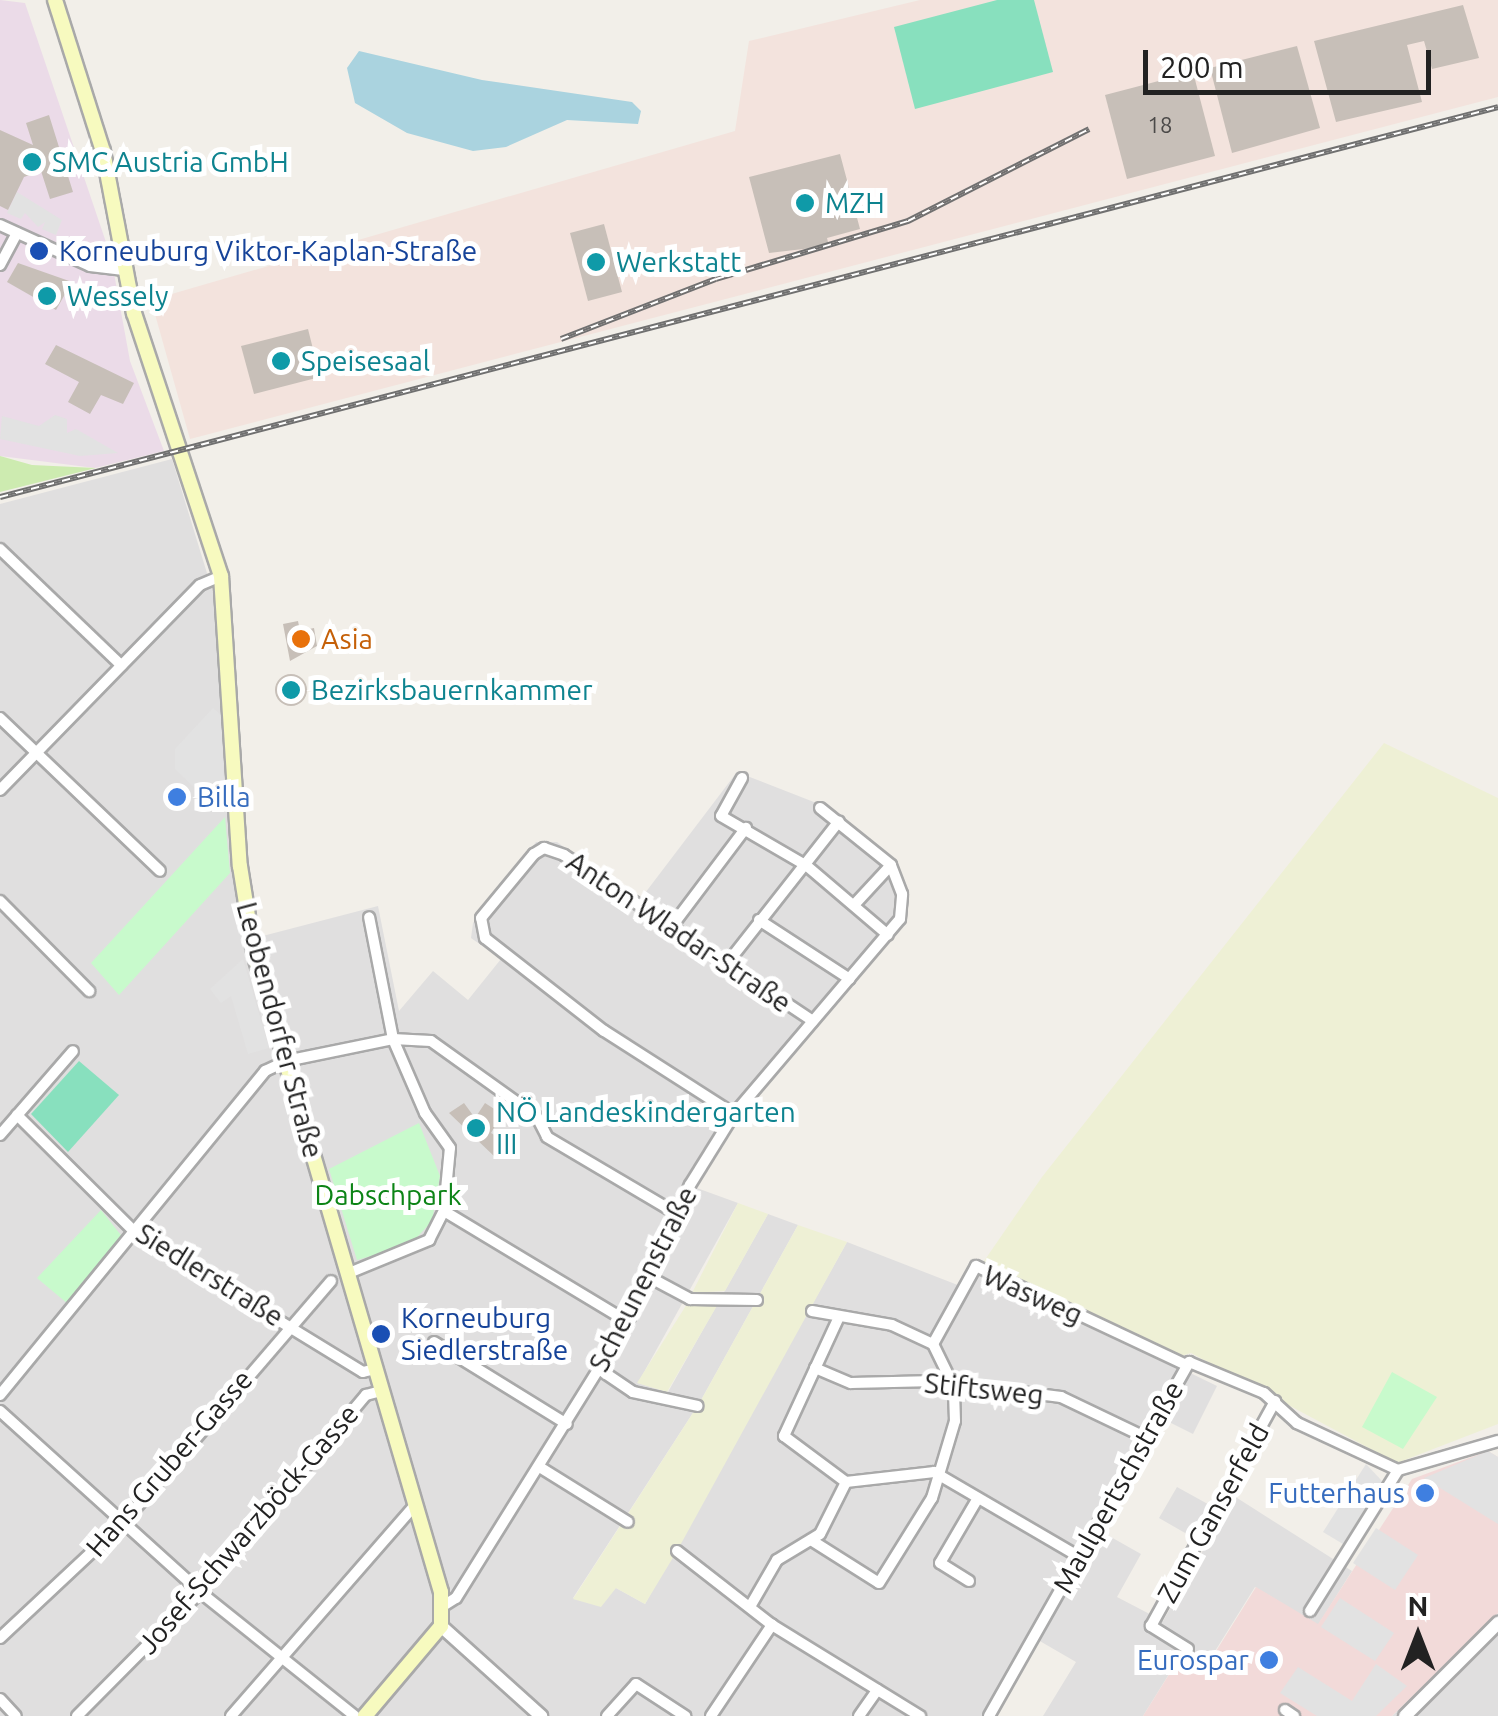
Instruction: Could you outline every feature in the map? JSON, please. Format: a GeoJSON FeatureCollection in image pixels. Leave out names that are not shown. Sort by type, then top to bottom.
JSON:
{"type":"FeatureCollection","features":[{"type":"Feature","properties":{"kind":"main road","name":"Leobendorfer Straße"},"geometry":{"type":"LineString","coordinates":[[55,0],[103,150],[134,313],[220,576],[242,888],[286,1061],[444,1606],[441,1626]]}},
{"type":"Feature","properties":{"kind":"main road"},"geometry":{"type":"LineString","coordinates":[[366,1716],[441,1626]]}},
{"type":"Feature","properties":{"kind":"street"},"geometry":{"type":"LineString","coordinates":[[0,226],[90,266],[124,270]]}},
{"type":"Feature","properties":{"kind":"street"},"geometry":{"type":"LineString","coordinates":[[0,265],[18,233]]}},
{"type":"Feature","properties":{"kind":"street"},"geometry":{"type":"LineString","coordinates":[[0,550],[121,665]]}},
{"type":"Feature","properties":{"kind":"street"},"geometry":{"type":"LineString","coordinates":[[0,790],[200,585],[220,576]]}},
{"type":"Feature","properties":{"kind":"street"},"geometry":{"type":"LineString","coordinates":[[0,718],[160,871]]}},
{"type":"Feature","properties":{"kind":"street"},"geometry":{"type":"LineString","coordinates":[[742,778],[722,816],[807,866],[888,936]]}},
{"type":"Feature","properties":{"kind":"street"},"geometry":{"type":"LineString","coordinates":[[820,808],[891,865],[854,905]]}},
{"type":"Feature","properties":{"kind":"street"},"geometry":{"type":"LineString","coordinates":[[725,966],[839,821]]}},
{"type":"Feature","properties":{"kind":"street"},"geometry":{"type":"LineString","coordinates":[[669,930],[746,828]]}},
{"type":"Feature","properties":{"kind":"street","name":"Anton Wladar-Straße"},"geometry":{"type":"LineString","coordinates":[[734,1114],[604,1032],[480,930],[481,918],[544,848],[813,1021]]}},
{"type":"Feature","properties":{"kind":"street","name":"Scheunenstraße"},"geometry":{"type":"LineString","coordinates":[[444,1606],[541,1468],[628,1322],[678,1214],[734,1114],[900,918],[902,894],[891,865]]}},
{"type":"Feature","properties":{"kind":"street"},"geometry":{"type":"LineString","coordinates":[[0,901],[89,991]]}},
{"type":"Feature","properties":{"kind":"street"},"geometry":{"type":"LineString","coordinates":[[349,1273],[416,1251],[444,1210],[450,1148],[393,1039],[369,918]]}},
{"type":"Feature","properties":{"kind":"street"},"geometry":{"type":"LineString","coordinates":[[759,920],[850,979]]}},
{"type":"Feature","properties":{"kind":"street"},"geometry":{"type":"LineString","coordinates":[[0,1395],[265,1072],[286,1061],[393,1039],[440,1045],[537,1118],[547,1137],[678,1214]]}},
{"type":"Feature","properties":{"kind":"street"},"geometry":{"type":"LineString","coordinates":[[0,1135],[74,1051]]}},
{"type":"Feature","properties":{"kind":"street","name":"Siedlerstraße"},"geometry":{"type":"LineString","coordinates":[[17,1115],[136,1233],[364,1372],[375,1369]]}},
{"type":"Feature","properties":{"kind":"street"},"geometry":{"type":"LineString","coordinates":[[444,1210],[628,1322]]}},
{"type":"Feature","properties":{"kind":"street","name":"Wasweg"},"geometry":{"type":"LineString","coordinates":[[933,1344],[976,1266],[1186,1365]]}},
{"type":"Feature","properties":{"kind":"street"},"geometry":{"type":"LineString","coordinates":[[650,1277],[690,1300],[756,1300]]}},
{"type":"Feature","properties":{"kind":"street","name":"Hans Gruber-Gasse"},"geometry":{"type":"LineString","coordinates":[[0,1638],[123,1523],[290,1324],[331,1281]]}},
{"type":"Feature","properties":{"kind":"street"},"geometry":{"type":"LineString","coordinates":[[811,1540],[880,1584],[932,1498],[934,1472],[953,1430],[954,1387],[933,1344],[881,1322],[838,1319],[812,1311]]}},
{"type":"Feature","properties":{"kind":"street"},"geometry":{"type":"LineString","coordinates":[[838,1319],[784,1436],[846,1482],[934,1472],[1081,1558]]}},
{"type":"Feature","properties":{"kind":"street"},"geometry":{"type":"LineString","coordinates":[[434,1342],[567,1424]]}},
{"type":"Feature","properties":{"kind":"street","name":"Maulpertschstraße"},"geometry":{"type":"LineString","coordinates":[[988,1716],[1081,1558],[1186,1365],[1199,1362],[1275,1401],[1297,1422],[1398,1470]]}},
{"type":"Feature","properties":{"kind":"street","name":"Stiftsweg"},"geometry":{"type":"LineString","coordinates":[[815,1368],[851,1383],[954,1387],[1067,1398],[1147,1438]]}},
{"type":"Feature","properties":{"kind":"street"},"geometry":{"type":"LineString","coordinates":[[599,1370],[633,1392],[698,1406]]}},
{"type":"Feature","properties":{"kind":"street","name":"Josef-Schwarzböck-Gasse"},"geometry":{"type":"LineString","coordinates":[[77,1716],[200,1592],[366,1395],[381,1391]]}},
{"type":"Feature","properties":{"kind":"street","name":"Zum Ganserfeld"},"geometry":{"type":"LineString","coordinates":[[1188,1648],[1150,1626],[1275,1401]]}},
{"type":"Feature","properties":{"kind":"street"},"geometry":{"type":"LineString","coordinates":[[0,1411],[200,1592],[355,1716]]}},
{"type":"Feature","properties":{"kind":"street"},"geometry":{"type":"LineString","coordinates":[[1310,1611],[1398,1470],[1498,1441]]}},
{"type":"Feature","properties":{"kind":"street"},"geometry":{"type":"LineString","coordinates":[[541,1468],[628,1522]]}},
{"type":"Feature","properties":{"kind":"street"},"geometry":{"type":"LineString","coordinates":[[751,1605],[777,1560],[811,1540],[846,1482]]}},
{"type":"Feature","properties":{"kind":"street"},"geometry":{"type":"LineString","coordinates":[[970,1581],[940,1563],[978,1498]]}},
{"type":"Feature","properties":{"kind":"street"},"geometry":{"type":"LineString","coordinates":[[232,1716],[414,1506]]}},
{"type":"Feature","properties":{"kind":"street"},"geometry":{"type":"LineString","coordinates":[[678,1551],[772,1625],[920,1716]]}},
{"type":"Feature","properties":{"kind":"street"},"geometry":{"type":"LineString","coordinates":[[1404,1716],[1498,1623]]}},
{"type":"Feature","properties":{"kind":"street"},"geometry":{"type":"LineString","coordinates":[[711,1716],[772,1625]]}},
{"type":"Feature","properties":{"kind":"street"},"geometry":{"type":"LineString","coordinates":[[441,1626],[455,1631],[541,1716]]}},
{"type":"Feature","properties":{"kind":"street"},"geometry":{"type":"LineString","coordinates":[[607,1716],[636,1684],[685,1716]]}},
{"type":"Feature","properties":{"kind":"street"},"geometry":{"type":"LineString","coordinates":[[860,1716],[877,1690]]}},
{"type":"Feature","properties":{"kind":"street"},"geometry":{"type":"LineString","coordinates":[[0,1700],[16,1716]]}},
{"type":"Feature","properties":{"kind":"shaded area"},"geometry":{"type":"Polygon","coordinates":[[[0,0],[25,3],[111,257],[130,361],[164,451],[95,468],[0,456],[0,0]]]}},
{"type":"Feature","properties":{"kind":"shaded area"},"geometry":{"type":"Polygon","coordinates":[[[920,0],[1498,0],[1498,97],[190,439],[151,300],[735,131],[749,41],[920,0]]]}},
{"type":"Feature","properties":{"kind":"shaded area"},"geometry":{"type":"Polygon","coordinates":[[[17,192],[62,220],[56,235],[42,229],[45,222],[38,227],[25,213],[21,219],[7,213],[17,192]]]}},
{"type":"Feature","properties":{"kind":"shaded area"},"geometry":{"type":"Polygon","coordinates":[[[55,415],[67,419],[67,433],[76,429],[118,453],[80,456],[0,439],[2,416],[39,426],[55,415]]]}},
{"type":"Feature","properties":{"kind":"shaded area"},"geometry":{"type":"Polygon","coordinates":[[[172,459],[218,609],[229,842],[243,941],[378,906],[399,1011],[433,971],[468,1000],[501,959],[471,938],[473,923],[536,842],[557,842],[639,901],[737,772],[819,804],[893,863],[898,930],[737,1116],[694,1187],[738,1203],[638,1383],[668,1392],[768,1214],[798,1225],[700,1402],[573,1598],[616,1588],[645,1604],[847,1242],[968,1289],[982,1272],[1217,1386],[1193,1434],[1153,1414],[984,1716],[0,1716],[0,504],[172,459]]]}},
{"type":"Feature","properties":{"kind":"shaded area"},"geometry":{"type":"Polygon","coordinates":[[[213,708],[222,716],[224,793],[201,794],[175,769],[175,749],[213,708]]]}},
{"type":"Feature","properties":{"kind":"shaded area"},"geometry":{"type":"Polygon","coordinates":[[[243,959],[269,1048],[248,1054],[231,996],[221,1003],[210,989],[243,959]]]}},
{"type":"Feature","properties":{"kind":"shaded area"},"geometry":{"type":"Polygon","coordinates":[[[1488,1451],[1498,1457],[1498,1613],[1392,1716],[1143,1716],[1185,1649],[1208,1664],[1256,1587],[1318,1624],[1412,1479],[1488,1451]]]}},
{"type":"Feature","properties":{"kind":"shaded area"},"geometry":{"type":"Polygon","coordinates":[[[1488,1451],[1498,1457],[1498,1524],[1424,1478],[1488,1451]]]}},
{"type":"Feature","properties":{"kind":"shaded area"},"geometry":{"type":"Polygon","coordinates":[[[1366,1464],[1382,1481],[1343,1544],[1323,1532],[1366,1464]]]}},
{"type":"Feature","properties":{"kind":"shaded area"},"geometry":{"type":"Polygon","coordinates":[[[1177,1487],[1224,1513],[1234,1496],[1352,1571],[1318,1625],[1255,1587],[1207,1664],[1184,1650],[1143,1716],[1043,1716],[1076,1662],[1038,1640],[1102,1532],[1141,1554],[1117,1597],[1163,1621],[1206,1545],[1159,1518],[1177,1487]]]}},
{"type":"Feature","properties":{"kind":"shaded area"},"geometry":{"type":"Polygon","coordinates":[[[1376,1528],[1418,1555],[1395,1590],[1353,1563],[1376,1528]]]}},
{"type":"Feature","properties":{"kind":"shaded area"},"geometry":{"type":"Polygon","coordinates":[[[1340,1598],[1394,1633],[1375,1661],[1321,1627],[1340,1598]]]}},
{"type":"Feature","properties":{"kind":"shaded area"},"geometry":{"type":"Polygon","coordinates":[[[1498,1613],[1498,1716],[1392,1716],[1429,1680],[1498,1613]]]}},
{"type":"Feature","properties":{"kind":"shaded area"},"geometry":{"type":"Polygon","coordinates":[[[1376,1664],[1407,1686],[1376,1716],[1317,1716],[1280,1693],[1298,1667],[1352,1701],[1376,1664]]]}},
{"type":"Feature","properties":{"kind":"green space"},"geometry":{"type":"Polygon","coordinates":[[[997,0],[1034,0],[1053,72],[915,109],[894,27],[997,0]]]}},
{"type":"Feature","properties":{"kind":"green space"},"geometry":{"type":"Polygon","coordinates":[[[0,456],[32,465],[96,468],[0,492],[0,456]]]}},
{"type":"Feature","properties":{"kind":"green space"},"geometry":{"type":"Polygon","coordinates":[[[1384,743],[1498,798],[1498,1424],[1397,1463],[1191,1353],[1178,1357],[982,1264],[1042,1177],[1384,743]]]}},
{"type":"Feature","properties":{"kind":"green space"},"geometry":{"type":"Polygon","coordinates":[[[225,817],[230,873],[119,995],[91,963],[225,817]]]}},
{"type":"Feature","properties":{"kind":"green space"},"geometry":{"type":"Polygon","coordinates":[[[79,1061],[119,1095],[68,1152],[31,1114],[79,1061]]]}},
{"type":"Feature","properties":{"kind":"green space","name":"Dabschpark"},"geometry":{"type":"Polygon","coordinates":[[[419,1123],[440,1176],[432,1221],[410,1245],[357,1260],[329,1169],[419,1123]]]}},
{"type":"Feature","properties":{"kind":"green space"},"geometry":{"type":"Polygon","coordinates":[[[738,1203],[768,1214],[725,1291],[692,1293],[738,1203]]]}},
{"type":"Feature","properties":{"kind":"green space"},"geometry":{"type":"Polygon","coordinates":[[[101,1210],[124,1239],[68,1304],[37,1278],[101,1210]]]}},
{"type":"Feature","properties":{"kind":"green space"},"geometry":{"type":"Polygon","coordinates":[[[798,1225],[847,1242],[677,1551],[645,1604],[616,1588],[601,1607],[573,1599],[700,1402],[798,1225]]]}},
{"type":"Feature","properties":{"kind":"green space"},"geometry":{"type":"Polygon","coordinates":[[[687,1304],[718,1304],[667,1392],[637,1383],[687,1304]]]}},
{"type":"Feature","properties":{"kind":"green space"},"geometry":{"type":"Polygon","coordinates":[[[1392,1372],[1437,1397],[1403,1449],[1362,1427],[1392,1372]]]}},
{"type":"Feature","properties":{"kind":"water"},"geometry":{"type":"Polygon","coordinates":[[[359,51],[482,80],[632,102],[641,111],[638,124],[567,120],[506,147],[473,151],[407,133],[355,103],[347,68],[359,51]]]}},
{"type":"Feature","properties":{"kind":"building"},"geometry":{"type":"Polygon","coordinates":[[[1463,5],[1479,58],[1432,69],[1424,41],[1407,45],[1422,102],[1336,122],[1314,41],[1463,5]]]}},
{"type":"Feature","properties":{"kind":"building"},"geometry":{"type":"Polygon","coordinates":[[[1297,46],[1320,128],[1232,153],[1210,68],[1297,46]]]}},
{"type":"Feature","properties":{"kind":"building"},"geometry":{"type":"Polygon","coordinates":[[[1193,72],[1215,156],[1127,179],[1105,95],[1193,72]]]}},
{"type":"Feature","properties":{"kind":"building","name":"SMC Austria GmbH"},"geometry":{"type":"Polygon","coordinates":[[[49,115],[73,192],[50,199],[41,171],[24,177],[8,210],[0,206],[0,130],[33,145],[26,123],[49,115]]]}},
{"type":"Feature","properties":{"kind":"building","name":"MZH"},"geometry":{"type":"Polygon","coordinates":[[[840,154],[860,229],[827,238],[829,246],[769,253],[749,177],[840,154]]]}},
{"type":"Feature","properties":{"kind":"building","name":"Werkstatt"},"geometry":{"type":"Polygon","coordinates":[[[604,224],[622,292],[588,301],[570,233],[604,224]]]}},
{"type":"Feature","properties":{"kind":"building","name":"Wessely"},"geometry":{"type":"Polygon","coordinates":[[[18,263],[72,282],[56,310],[7,282],[18,263]]]}},
{"type":"Feature","properties":{"kind":"building","name":"Speisesaal"},"geometry":{"type":"Polygon","coordinates":[[[308,329],[320,377],[254,394],[241,346],[308,329]]]}},
{"type":"Feature","properties":{"kind":"building"},"geometry":{"type":"Polygon","coordinates":[[[56,345],[134,383],[123,404],[101,395],[90,414],[68,402],[79,382],[45,364],[56,345]]]}},
{"type":"Feature","properties":{"kind":"building","name":"Asia"},"geometry":{"type":"Polygon","coordinates":[[[298,621],[300,631],[314,628],[317,646],[290,661],[283,624],[298,621]]]}},
{"type":"Feature","properties":{"kind":"building","name":"Bezirksbauernkammer"},"geometry":{"type":"Polygon","coordinates":[[[291,674],[303,678],[307,690],[303,702],[291,706],[279,702],[275,690],[279,678],[291,674]]]}},
{"type":"Feature","properties":{"kind":"building","name":"NÖ Landeskindergarten III"},"geometry":{"type":"Polygon","coordinates":[[[464,1103],[475,1118],[485,1103],[502,1114],[491,1133],[506,1142],[496,1158],[449,1113],[464,1103]]]}},
{"type":"Feature","properties":{"kind":"railway"},"geometry":{"type":"LineString","coordinates":[[0,497],[1498,107]]}},
{"type":"Feature","properties":{"kind":"railway"},"geometry":{"type":"LineString","coordinates":[[561,339],[716,279],[908,221],[1089,129]]}},
{"type":"Feature","properties":{"kind":"place","name":"SMC Austria GmbH"},"geometry":{"type":"Point","coordinates":[32,162]}},
{"type":"Feature","properties":{"kind":"place","name":"MZH"},"geometry":{"type":"Point","coordinates":[805,203]}},
{"type":"Feature","properties":{"kind":"place","name":"Korneuburg Viktor-Kaplan-Straße"},"geometry":{"type":"Point","coordinates":[39,251]}},
{"type":"Feature","properties":{"kind":"place","name":"Werkstatt"},"geometry":{"type":"Point","coordinates":[596,262]}},
{"type":"Feature","properties":{"kind":"place","name":"Wessely"},"geometry":{"type":"Point","coordinates":[47,296]}},
{"type":"Feature","properties":{"kind":"place","name":"Speisesaal"},"geometry":{"type":"Point","coordinates":[281,361]}},
{"type":"Feature","properties":{"kind":"place","name":"Asia"},"geometry":{"type":"Point","coordinates":[301,639]}},
{"type":"Feature","properties":{"kind":"place","name":"Bezirksbauernkammer"},"geometry":{"type":"Point","coordinates":[291,690]}},
{"type":"Feature","properties":{"kind":"place","name":"Billa"},"geometry":{"type":"Point","coordinates":[177,797]}},
{"type":"Feature","properties":{"kind":"place","name":"NÖ Landeskindergarten III"},"geometry":{"type":"Point","coordinates":[476,1128]}},
{"type":"Feature","properties":{"kind":"place","name":"Korneuburg Siedlerstraße"},"geometry":{"type":"Point","coordinates":[381,1334]}},
{"type":"Feature","properties":{"kind":"place","name":"Futterhaus"},"geometry":{"type":"Point","coordinates":[1425,1493]}},
{"type":"Feature","properties":{"kind":"place","name":"Eurospar"},"geometry":{"type":"Point","coordinates":[1269,1660]}}]}
